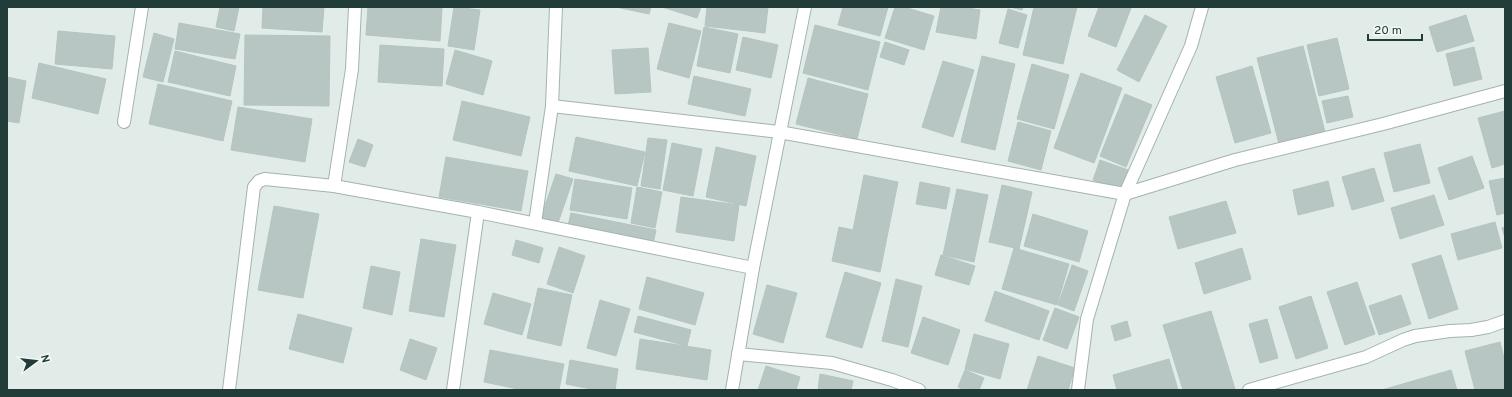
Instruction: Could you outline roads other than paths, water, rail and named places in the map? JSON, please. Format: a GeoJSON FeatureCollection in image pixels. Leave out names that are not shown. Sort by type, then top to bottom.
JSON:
{"type":"FeatureCollection","features":[{"type":"Feature","properties":{"kind":"street"},"geometry":{"type":"LineString","coordinates":[[124,122],[142,7]]}},
{"type":"Feature","properties":{"kind":"street"},"geometry":{"type":"LineString","coordinates":[[334,186],[352,69],[355,7]]}},
{"type":"Feature","properties":{"kind":"street"},"geometry":{"type":"LineString","coordinates":[[534,223],[552,106],[556,7]]}},
{"type":"Feature","properties":{"kind":"street"},"geometry":{"type":"LineString","coordinates":[[732,390],[753,268],[805,7]]}},
{"type":"Feature","properties":{"kind":"street"},"geometry":{"type":"LineString","coordinates":[[1078,390],[1087,319],[1125,194],[1191,46],[1202,7]]}},
{"type":"Feature","properties":{"kind":"street"},"geometry":{"type":"LineString","coordinates":[[552,106],[779,132],[1125,194],[1235,160],[1383,124],[1505,91]]}},
{"type":"Feature","properties":{"kind":"street"},"geometry":{"type":"LineString","coordinates":[[229,390],[254,187],[259,181],[265,179],[334,186],[478,212],[753,268]]}},
{"type":"Feature","properties":{"kind":"street"},"geometry":{"type":"LineString","coordinates":[[453,390],[478,212]]}},
{"type":"Feature","properties":{"kind":"street"},"geometry":{"type":"LineString","coordinates":[[1249,390],[1366,357],[1415,336],[1488,327],[1505,321]]}},
{"type":"Feature","properties":{"kind":"street"},"geometry":{"type":"LineString","coordinates":[[738,354],[832,363],[892,380],[919,390]]}}]}
